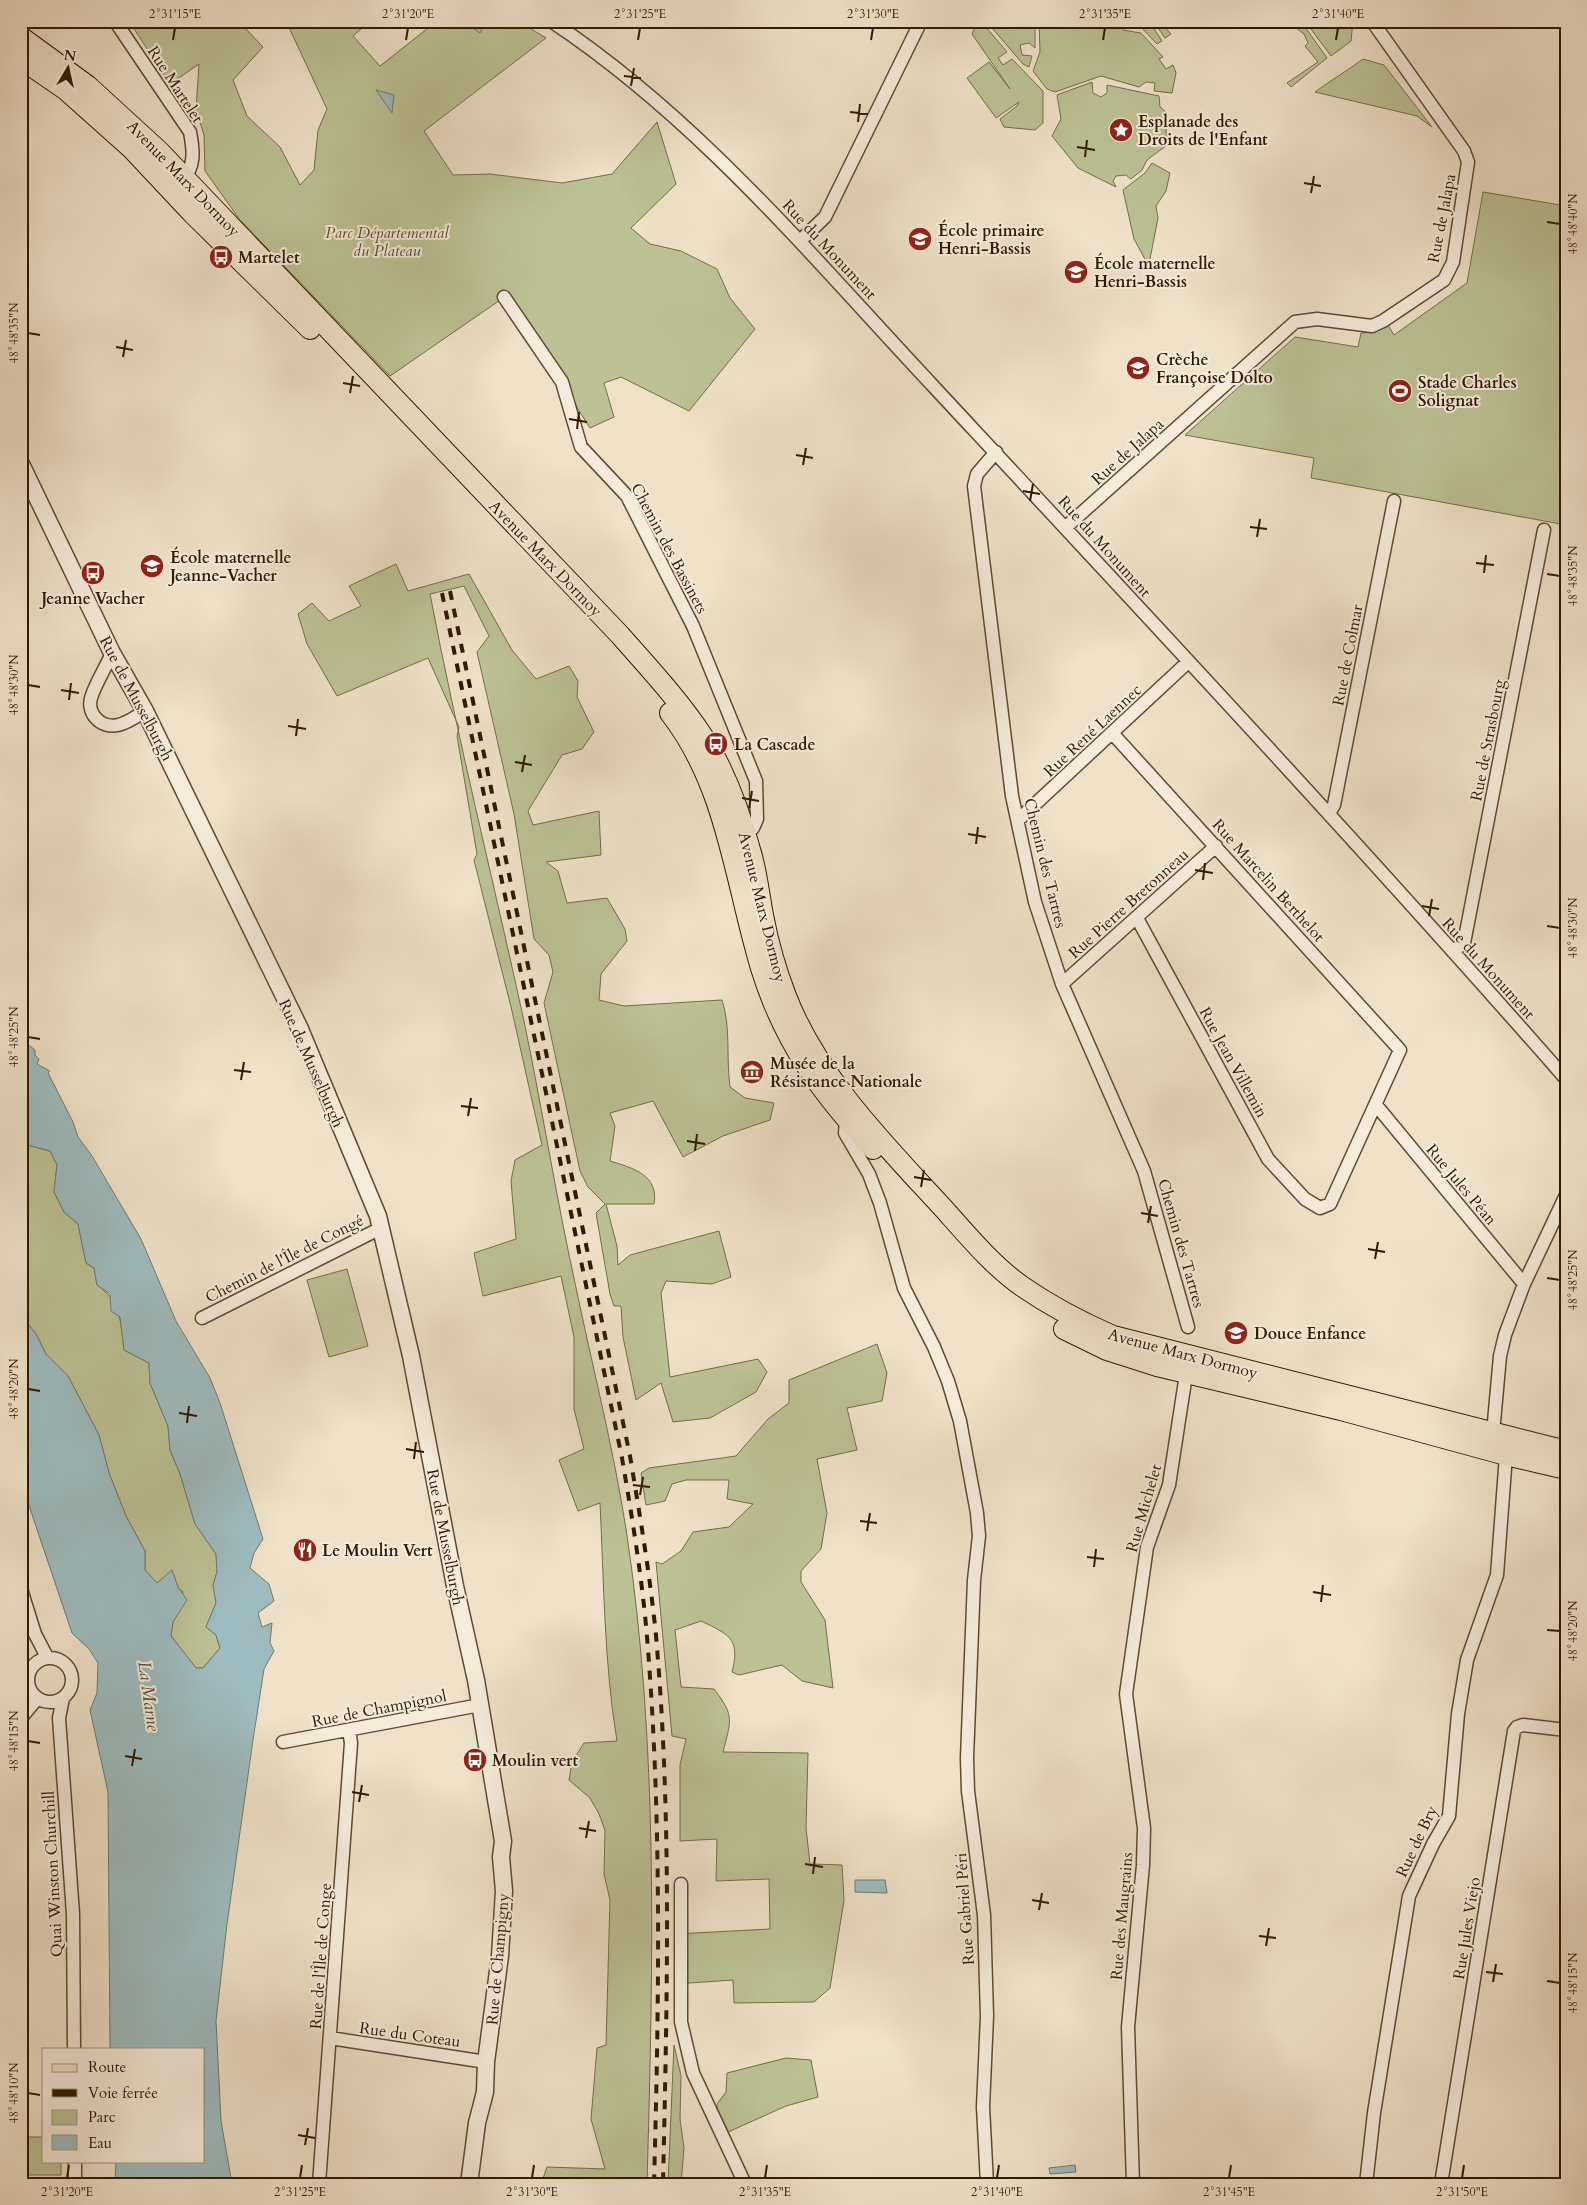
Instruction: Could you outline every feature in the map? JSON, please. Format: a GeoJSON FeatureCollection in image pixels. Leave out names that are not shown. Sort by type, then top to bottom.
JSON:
{"type":"FeatureCollection","features":[{"type":"Feature","properties":{"kind":"main road","name":"Avenue Marx Dormoy"},"geometry":{"type":"LineString","coordinates":[[21,37],[88,86],[128,120],[186,178],[620,635],[659,679],[701,734],[735,801],[736,833],[761,969],[783,1026],[813,1078],[851,1115],[970,1256],[1015,1297],[1064,1329],[1107,1350],[1188,1365],[1494,1433],[1566,1451]]}},
{"type":"Feature","properties":{"kind":"main road","name":"Avenue Marx Dormoy"},"geometry":{"type":"LineString","coordinates":[[21,60],[81,103],[131,148],[173,193],[294,313],[429,452],[654,693],[677,722],[696,754],[719,807],[736,833]]}},
{"type":"Feature","properties":{"kind":"main road","name":"Avenue Marx Dormoy"},"geometry":{"type":"LineString","coordinates":[[1188,1365],[1341,1410],[1506,1455],[1566,1469]]}},
{"type":"Feature","properties":{"kind":"street","name":"Rue Martelet"},"geometry":{"type":"LineString","coordinates":[[115,21],[190,132],[194,153],[191,170],[173,193]]}},
{"type":"Feature","properties":{"kind":"street","name":"Rue du Monument"},"geometry":{"type":"LineString","coordinates":[[551,21],[585,44],[705,143],[801,240],[1329,813],[1566,1079]]}},
{"type":"Feature","properties":{"kind":"street"},"geometry":{"type":"LineString","coordinates":[[801,240],[825,218],[921,21]]}},
{"type":"Feature","properties":{"kind":"street","name":"Rue de Jalapa"},"geometry":{"type":"LineString","coordinates":[[1066,527],[1295,322],[1317,319],[1372,326],[1383,321],[1444,280],[1452,262],[1468,162],[1464,150],[1372,21]]}},
{"type":"Feature","properties":{"kind":"street","name":"Chemin des Bassinets"},"geometry":{"type":"LineString","coordinates":[[504,297],[562,382],[581,447],[627,496],[693,626],[756,781],[757,819],[753,828],[736,833]]}},
{"type":"Feature","properties":{"kind":"street","name":"Chemin des Tartres"},"geometry":{"type":"LineString","coordinates":[[996,452],[977,474],[974,486],[1012,796],[1035,902],[1062,984],[1142,1164],[1188,1327]]}},
{"type":"Feature","properties":{"kind":"street","name":"Rue de Musselburgh"},"geometry":{"type":"LineString","coordinates":[[21,464],[112,653],[145,711],[300,1029],[381,1228],[411,1356],[480,1705]]}},
{"type":"Feature","properties":{"kind":"street","name":"Rue de Colmar"},"geometry":{"type":"LineString","coordinates":[[1329,813],[1334,805],[1394,501]]}},
{"type":"Feature","properties":{"kind":"street","name":"Rue de Strasbourg"},"geometry":{"type":"LineString","coordinates":[[1453,951],[1464,943],[1544,530]]}},
{"type":"Feature","properties":{"kind":"street"},"geometry":{"type":"LineString","coordinates":[[112,653],[92,695],[92,713],[98,722],[108,726],[118,725],[145,711]]}},
{"type":"Feature","properties":{"kind":"street","name":"Rue René Laennec"},"geometry":{"type":"LineString","coordinates":[[1018,820],[1113,734],[1188,662]]}},
{"type":"Feature","properties":{"kind":"street","name":"Rue Marcelin Berthelot"},"geometry":{"type":"LineString","coordinates":[[1113,734],[1211,850],[1400,1050],[1376,1105]]}},
{"type":"Feature","properties":{"kind":"street","name":"Rue Pierre Bretonneau"},"geometry":{"type":"LineString","coordinates":[[1062,984],[1211,850]]}},
{"type":"Feature","properties":{"kind":"street","name":"Rue Jean Villemin"},"geometry":{"type":"LineString","coordinates":[[1137,918],[1268,1159],[1305,1199],[1320,1208],[1330,1204],[1376,1105]]}},
{"type":"Feature","properties":{"kind":"street","name":"Rue Jules Péan"},"geometry":{"type":"LineString","coordinates":[[1376,1105],[1524,1284]]}},
{"type":"Feature","properties":{"kind":"street","name":"Rue Gabriel Péri"},"geometry":{"type":"LineString","coordinates":[[851,1115],[845,1133],[869,1174],[880,1203],[904,1288],[934,1347],[948,1381],[960,1421],[972,1478],[979,1536],[972,1632],[968,1791],[984,1915],[987,2016],[983,2107],[986,2184]]}},
{"type":"Feature","properties":{"kind":"street"},"geometry":{"type":"LineString","coordinates":[[1506,1455],[1494,1433],[1500,1356],[1505,1335],[1524,1284],[1566,1195]]}},
{"type":"Feature","properties":{"kind":"street","name":"Chemin de l'Île de Congé"},"geometry":{"type":"LineString","coordinates":[[202,1318],[381,1228]]}},
{"type":"Feature","properties":{"kind":"street","name":"Rue Michelet"},"geometry":{"type":"LineString","coordinates":[[1131,1652],[1147,1547],[1169,1485],[1188,1365]]}},
{"type":"Feature","properties":{"kind":"street","name":"Rue de Bry"},"geometry":{"type":"LineString","coordinates":[[1366,2184],[1374,2113],[1409,1896],[1433,1844],[1449,1816],[1458,1714],[1467,1660],[1497,1575],[1506,1455]]}},
{"type":"Feature","properties":{"kind":"street"},"geometry":{"type":"LineString","coordinates":[[21,1589],[35,1634],[48,1657]]}},
{"type":"Feature","properties":{"kind":"street","name":"Rue des Maugrains"},"geometry":{"type":"LineString","coordinates":[[1131,1652],[1126,1694],[1144,1828],[1144,1865],[1128,2027],[1133,2184]]}},
{"type":"Feature","properties":{"kind":"street"},"geometry":{"type":"LineString","coordinates":[[48,1657],[62,1661],[71,1672],[72,1686],[63,1698],[50,1702],[37,1699],[32,1694],[27,1681],[26,1665],[48,1657]]}},
{"type":"Feature","properties":{"kind":"street","name":"Quai Winston Churchill"},"geometry":{"type":"LineString","coordinates":[[63,1698],[59,1718],[73,1914],[74,2048]]}},
{"type":"Feature","properties":{"kind":"street"},"geometry":{"type":"LineString","coordinates":[[21,1718],[37,1699]]}},
{"type":"Feature","properties":{"kind":"street","name":"Rue de Champignol"},"geometry":{"type":"LineString","coordinates":[[283,1742],[480,1705]]}},
{"type":"Feature","properties":{"kind":"street","name":"Rue de Champigny"},"geometry":{"type":"LineString","coordinates":[[469,2184],[477,2123],[485,2092],[486,2062],[500,1956],[504,1891],[503,1841],[480,1705]]}},
{"type":"Feature","properties":{"kind":"street","name":"Rue Jules Viejo"},"geometry":{"type":"LineString","coordinates":[[1441,2184],[1514,1731],[1517,1726],[1523,1725],[1566,1730]]}},
{"type":"Feature","properties":{"kind":"street","name":"Rue de l'Île de Conge"},"geometry":{"type":"LineString","coordinates":[[319,2184],[351,1743],[349,1730]]}},
{"type":"Feature","properties":{"kind":"street"},"geometry":{"type":"LineString","coordinates":[[681,1884],[681,2022],[694,2073],[745,2184]]}},
{"type":"Feature","properties":{"kind":"street","name":"Rue du Coteau"},"geometry":{"type":"LineString","coordinates":[[330,2038],[486,2062]]}},
{"type":"Feature","properties":{"kind":"street"},"geometry":{"type":"LineString","coordinates":[[75,2162],[75,2184]]}},
{"type":"Feature","properties":{"kind":"green space","name":"Parc Départemental du Plateau"},"geometry":{"type":"Polygon","coordinates":[[[129,21],[257,21],[246,29],[263,47],[233,80],[247,116],[280,147],[300,185],[314,170],[318,130],[327,109],[286,21],[370,21],[353,36],[380,66],[437,21],[518,21],[546,38],[424,131],[453,175],[490,174],[562,183],[612,174],[657,122],[676,184],[631,228],[650,244],[681,251],[717,269],[730,298],[755,329],[689,411],[621,377],[604,383],[614,417],[590,428],[506,296],[390,376],[240,220],[205,171],[204,135],[196,110],[199,64],[170,84],[129,21]]]}},
{"type":"Feature","properties":{"kind":"green space"},"geometry":{"type":"Polygon","coordinates":[[[993,21],[1035,21],[1035,48],[1029,43],[1020,45],[1022,55],[1032,56],[1029,67],[1023,64],[992,28],[993,21]]]}},
{"type":"Feature","properties":{"kind":"green space"},"geometry":{"type":"Polygon","coordinates":[[[1039,21],[1099,21],[1105,29],[1113,26],[1115,21],[1121,21],[1123,30],[1141,33],[1163,57],[1159,59],[1166,69],[1173,65],[1176,73],[1172,93],[1154,91],[1155,83],[1146,82],[1139,87],[1101,76],[1055,92],[1047,89],[1033,71],[1040,52],[1039,21]]]}},
{"type":"Feature","properties":{"kind":"green space"},"geometry":{"type":"Polygon","coordinates":[[[1132,21],[1149,21],[1162,41],[1157,44],[1140,26],[1132,21]]]}},
{"type":"Feature","properties":{"kind":"green space"},"geometry":{"type":"Polygon","coordinates":[[[1153,21],[1159,21],[1171,34],[1165,38],[1153,21]]]}},
{"type":"Feature","properties":{"kind":"green space"},"geometry":{"type":"Polygon","coordinates":[[[1287,21],[1306,21],[1305,27],[1327,58],[1291,87],[1287,83],[1318,62],[1305,46],[1308,43],[1304,34],[1287,21]]]}},
{"type":"Feature","properties":{"kind":"green space"},"geometry":{"type":"Polygon","coordinates":[[[1312,21],[1353,21],[1351,41],[1331,56],[1311,29],[1312,21]]]}},
{"type":"Feature","properties":{"kind":"green space"},"geometry":{"type":"Polygon","coordinates":[[[976,25],[985,26],[1007,52],[998,58],[1003,65],[1012,59],[1043,91],[1043,123],[1035,130],[1004,127],[1000,119],[1017,106],[1019,102],[996,118],[967,78],[989,62],[1010,89],[972,34],[976,25]]]}},
{"type":"Feature","properties":{"kind":"green space"},"geometry":{"type":"Polygon","coordinates":[[[1363,59],[1384,65],[1432,127],[1417,116],[1315,92],[1363,59]]]}},
{"type":"Feature","properties":{"kind":"green space"},"geometry":{"type":"Polygon","coordinates":[[[1092,82],[1093,93],[1101,97],[1107,93],[1107,85],[1159,96],[1160,107],[1165,111],[1167,145],[1147,160],[1142,170],[1131,179],[1126,175],[1116,176],[1113,181],[1116,187],[1078,168],[1052,136],[1061,119],[1057,95],[1092,82]]]}},
{"type":"Feature","properties":{"kind":"green space"},"geometry":{"type":"Polygon","coordinates":[[[1152,163],[1170,173],[1166,191],[1156,206],[1158,218],[1150,259],[1146,261],[1134,239],[1123,190],[1145,173],[1152,163]]]}},
{"type":"Feature","properties":{"kind":"green space","name":"Stade Charles Solignat"},"geometry":{"type":"Polygon","coordinates":[[[1483,192],[1566,206],[1566,525],[1311,478],[1314,458],[1185,435],[1295,337],[1358,347],[1361,333],[1375,332],[1388,325],[1394,335],[1467,283],[1483,192]]]}},
{"type":"Feature","properties":{"kind":"green space"},"geometry":{"type":"Polygon","coordinates":[[[396,564],[408,591],[469,574],[512,650],[536,679],[569,666],[578,681],[577,697],[594,732],[582,749],[562,755],[528,811],[533,825],[599,811],[601,855],[546,862],[558,871],[567,903],[607,898],[625,929],[627,941],[601,974],[599,1000],[624,1006],[722,1000],[725,1010],[730,1087],[745,1098],[774,1103],[770,1120],[723,1136],[683,1157],[653,1101],[610,1113],[615,1126],[610,1161],[642,1174],[648,1179],[654,1194],[654,1204],[606,1204],[617,1246],[618,1265],[630,1255],[719,1231],[731,1277],[712,1284],[666,1281],[661,1293],[670,1377],[758,1359],[767,1372],[756,1392],[710,1418],[673,1422],[661,1383],[636,1400],[623,1337],[621,1306],[614,1306],[610,1294],[596,1213],[605,1204],[588,1187],[580,1171],[544,1003],[553,972],[549,955],[534,939],[514,814],[477,652],[489,636],[464,586],[430,594],[456,720],[428,658],[337,696],[307,644],[298,614],[312,603],[329,621],[361,606],[349,586],[396,564]]]}},
{"type":"Feature","properties":{"kind":"green space"},"geometry":{"type":"Polygon","coordinates":[[[458,730],[524,1021],[568,1250],[615,1467],[637,1610],[649,1774],[651,1856],[651,2020],[647,2184],[541,2184],[547,2167],[605,2169],[591,2119],[597,2048],[606,2045],[610,1900],[604,1874],[605,1830],[590,1798],[569,1780],[572,1762],[584,1743],[617,1741],[609,1682],[600,1503],[578,1511],[559,1460],[584,1449],[574,1409],[574,1337],[561,1276],[483,1296],[474,1253],[516,1239],[511,1181],[515,1160],[542,1145],[512,1011],[474,860],[477,854],[457,736],[458,730]]]}},
{"type":"Feature","properties":{"kind":"green space"},"geometry":{"type":"Polygon","coordinates":[[[21,1138],[27,1145],[50,1151],[57,1165],[54,1192],[64,1212],[78,1224],[86,1263],[94,1268],[97,1285],[111,1299],[115,1306],[120,1322],[124,1350],[149,1363],[150,1383],[168,1426],[170,1450],[180,1474],[195,1524],[216,1554],[217,1572],[213,1585],[216,1603],[206,1627],[216,1635],[220,1648],[203,1668],[196,1668],[171,1636],[173,1622],[183,1592],[178,1587],[172,1571],[157,1584],[145,1570],[145,1551],[126,1516],[109,1473],[99,1435],[68,1376],[46,1354],[36,1334],[21,1315],[21,1138]]]}},
{"type":"Feature","properties":{"kind":"green space"},"geometry":{"type":"Polygon","coordinates":[[[347,1269],[368,1346],[329,1357],[307,1280],[347,1269]]]}},
{"type":"Feature","properties":{"kind":"green space"},"geometry":{"type":"Polygon","coordinates":[[[877,1344],[887,1373],[882,1401],[847,1408],[857,1450],[817,1459],[827,1513],[821,1549],[801,1571],[801,1582],[825,1620],[833,1688],[802,1681],[782,1665],[739,1675],[732,1672],[735,1652],[733,1644],[725,1634],[701,1621],[675,1630],[681,1687],[714,1689],[728,1712],[729,1725],[723,1752],[808,1753],[806,1828],[810,1864],[842,1865],[844,1900],[830,1988],[814,2002],[734,2003],[733,1980],[675,1984],[675,1934],[770,1929],[769,1879],[716,1881],[717,1839],[680,1841],[680,1765],[686,1739],[672,1736],[656,1562],[662,1564],[681,1551],[693,1532],[729,1527],[753,1504],[727,1499],[729,1480],[686,1480],[672,1484],[665,1501],[646,1505],[641,1473],[649,1468],[736,1456],[768,1419],[789,1403],[789,1380],[877,1344]]]}},
{"type":"Feature","properties":{"kind":"green space"},"geometry":{"type":"Polygon","coordinates":[[[674,2045],[681,2076],[680,2119],[684,2148],[681,2184],[668,2184],[674,2045]]]}},
{"type":"Feature","properties":{"kind":"green space"},"geometry":{"type":"Polygon","coordinates":[[[786,2058],[811,2060],[818,2097],[786,2106],[726,2133],[717,2115],[717,2104],[726,2092],[727,2073],[786,2058]]]}},
{"type":"Feature","properties":{"kind":"green space"},"geometry":{"type":"Polygon","coordinates":[[[21,2137],[42,2137],[42,2162],[61,2162],[61,2175],[21,2175],[21,2137]]]}},
{"type":"Feature","properties":{"kind":"water"},"geometry":{"type":"Polygon","coordinates":[[[474,21],[486,21],[480,33],[471,27],[474,21]]]}},
{"type":"Feature","properties":{"kind":"water"},"geometry":{"type":"Polygon","coordinates":[[[376,90],[394,95],[392,113],[376,90]]]}},
{"type":"Feature","properties":{"kind":"water","name":"La Marne"},"geometry":{"type":"Polygon","coordinates":[[[21,1039],[35,1050],[35,1055],[39,1059],[37,1064],[50,1071],[48,1073],[73,1122],[78,1137],[92,1156],[141,1239],[176,1321],[210,1378],[220,1403],[263,1539],[254,1553],[250,1568],[269,1584],[274,1601],[258,1613],[262,1627],[272,1623],[270,1643],[274,1651],[264,1669],[227,1924],[216,2021],[221,2121],[232,2184],[115,2184],[116,2162],[205,2162],[205,2048],[110,2048],[108,1792],[90,1710],[97,1693],[98,1663],[89,1649],[72,1633],[21,1482],[21,1315],[36,1334],[46,1354],[68,1376],[99,1435],[109,1473],[126,1516],[145,1551],[145,1570],[157,1583],[172,1570],[178,1587],[187,1600],[173,1622],[171,1636],[196,1668],[203,1668],[220,1648],[216,1635],[206,1627],[216,1603],[213,1585],[217,1572],[216,1554],[195,1524],[180,1474],[170,1450],[168,1426],[150,1383],[149,1363],[124,1350],[120,1317],[111,1311],[110,1294],[97,1285],[94,1268],[86,1263],[78,1224],[64,1212],[54,1192],[57,1165],[50,1151],[27,1145],[21,1138],[26,1126],[21,1117],[21,1039]]]}},
{"type":"Feature","properties":{"kind":"water"},"geometry":{"type":"Polygon","coordinates":[[[855,1880],[885,1880],[887,1893],[855,1892],[855,1880]]]}},
{"type":"Feature","properties":{"kind":"water"},"geometry":{"type":"Polygon","coordinates":[[[1075,2165],[1076,2172],[1050,2174],[1049,2168],[1075,2165]]]}},
{"type":"Feature","properties":{"kind":"railway"},"geometry":{"type":"LineString","coordinates":[[450,591],[630,1456],[651,1591],[661,1704],[666,1841],[667,1978],[663,2184]]}},
{"type":"Feature","properties":{"kind":"railway"},"geometry":{"type":"LineString","coordinates":[[442,593],[622,1458],[640,1570],[652,1705],[657,1842],[658,1979],[654,2184]]}},
{"type":"Feature","properties":{"kind":"place","name":"Esplanade des Droits de l'Enfant"},"geometry":{"type":"Point","coordinates":[1121,130]}},
{"type":"Feature","properties":{"kind":"place","name":"École primaire Henri-Bassis"},"geometry":{"type":"Point","coordinates":[920,239]}},
{"type":"Feature","properties":{"kind":"place","name":"Martelet"},"geometry":{"type":"Point","coordinates":[221,257]}},
{"type":"Feature","properties":{"kind":"place","name":"École maternelle Henri-Bassis"},"geometry":{"type":"Point","coordinates":[1076,272]}},
{"type":"Feature","properties":{"kind":"place","name":"Crèche Françoise Dolto"},"geometry":{"type":"Point","coordinates":[1138,368]}},
{"type":"Feature","properties":{"kind":"place","name":"Stade Charles Solignat"},"geometry":{"type":"Point","coordinates":[1400,391]}},
{"type":"Feature","properties":{"kind":"place","name":"École maternelle Jeanne-Vacher"},"geometry":{"type":"Point","coordinates":[152,566]}},
{"type":"Feature","properties":{"kind":"place","name":"Jeanne Vacher"},"geometry":{"type":"Point","coordinates":[93,573]}},
{"type":"Feature","properties":{"kind":"place","name":"La Cascade"},"geometry":{"type":"Point","coordinates":[716,744]}},
{"type":"Feature","properties":{"kind":"place","name":"Musée de la Résistance Nationale"},"geometry":{"type":"Point","coordinates":[752,1072]}},
{"type":"Feature","properties":{"kind":"place","name":"Douce Enfance"},"geometry":{"type":"Point","coordinates":[1236,1333]}},
{"type":"Feature","properties":{"kind":"place","name":"Le Moulin Vert"},"geometry":{"type":"Point","coordinates":[305,1550]}},
{"type":"Feature","properties":{"kind":"place","name":"Moulin vert"},"geometry":{"type":"Point","coordinates":[475,1760]}}]}
